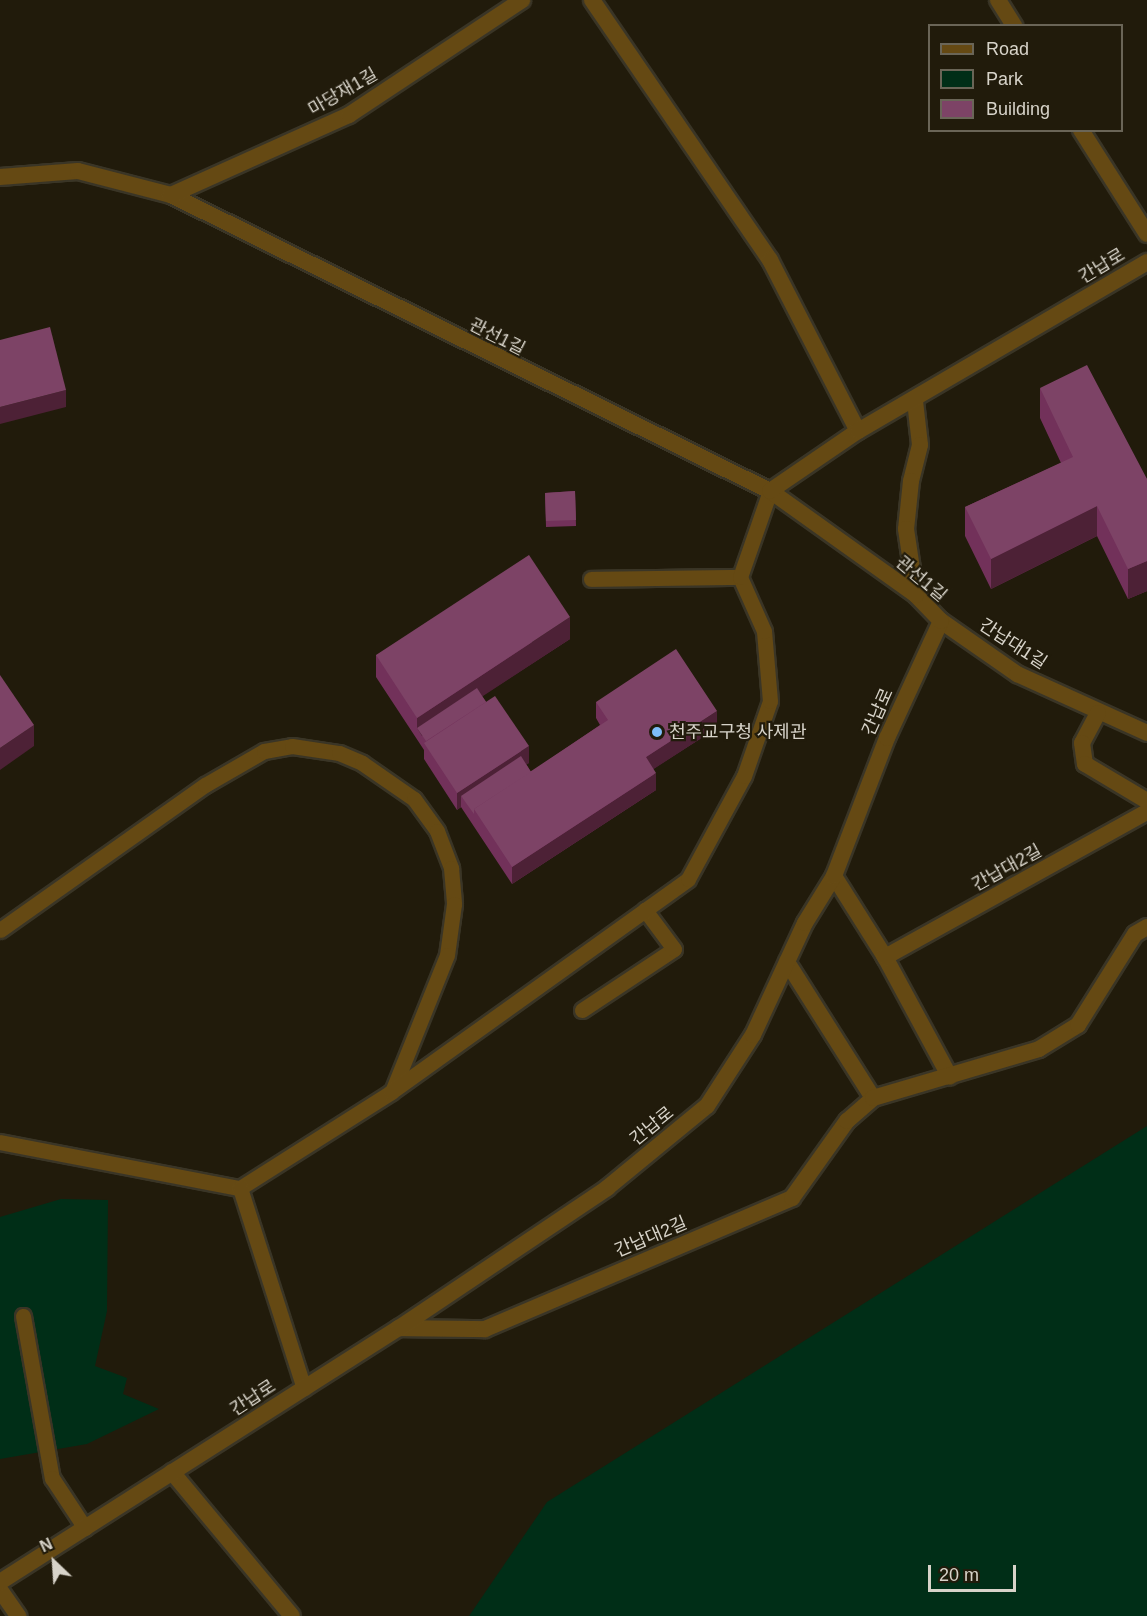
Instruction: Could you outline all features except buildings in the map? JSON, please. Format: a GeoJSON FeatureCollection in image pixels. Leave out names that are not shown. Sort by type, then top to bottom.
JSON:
{"type":"FeatureCollection","features":[{"type":"Feature","properties":{"kind":"street","name":"마당재1길"},"geometry":{"type":"LineString","coordinates":[[171,195],[349,116],[522,0]]}},
{"type":"Feature","properties":{"kind":"street"},"geometry":{"type":"LineString","coordinates":[[592,0],[770,260],[858,431]]}},
{"type":"Feature","properties":{"kind":"street"},"geometry":{"type":"LineString","coordinates":[[998,0],[1013,24]]}},
{"type":"Feature","properties":{"kind":"street"},"geometry":{"type":"LineString","coordinates":[[1082,132],[1147,234]]}},
{"type":"Feature","properties":{"kind":"street","name":"관선1길"},"geometry":{"type":"LineString","coordinates":[[0,177],[78,171],[171,195],[770,491],[916,594],[942,621]]}},
{"type":"Feature","properties":{"kind":"street","name":"간납로"},"geometry":{"type":"LineString","coordinates":[[770,491],[858,431],[915,401],[1147,262]]}},
{"type":"Feature","properties":{"kind":"street"},"geometry":{"type":"LineString","coordinates":[[915,401],[920,444],[910,481],[906,529],[916,594]]}},
{"type":"Feature","properties":{"kind":"street","name":"간납로"},"geometry":{"type":"LineString","coordinates":[[0,1582],[399,1328],[607,1188],[707,1106],[753,1035],[787,962],[834,876],[887,738],[942,621]]}},
{"type":"Feature","properties":{"kind":"street","name":"간납대1길"},"geometry":{"type":"LineString","coordinates":[[942,621],[1017,674],[1098,713],[1147,733]]}},
{"type":"Feature","properties":{"kind":"street"},"geometry":{"type":"LineString","coordinates":[[1098,713],[1082,743],[1085,764],[1147,801]]}},
{"type":"Feature","properties":{"kind":"street","name":"간납대2길"},"geometry":{"type":"LineString","coordinates":[[885,957],[1147,812]]}},
{"type":"Feature","properties":{"kind":"street"},"geometry":{"type":"LineString","coordinates":[[834,876],[885,957],[950,1077]]}},
{"type":"Feature","properties":{"kind":"street","name":"간납대2길"},"geometry":{"type":"LineString","coordinates":[[399,1328],[485,1329],[792,1198],[847,1121],[873,1098],[1039,1049],[1078,1025],[1135,934],[1147,927]]}},
{"type":"Feature","properties":{"kind":"street"},"geometry":{"type":"LineString","coordinates":[[787,962],[873,1098]]}},
{"type":"Feature","properties":{"kind":"street"},"geometry":{"type":"LineString","coordinates":[[172,1473],[292,1616]]}},
{"type":"Feature","properties":{"kind":"street"},"geometry":{"type":"LineString","coordinates":[[0,1590],[18,1616]]}},
{"type":"Feature","properties":{"kind":"lane"},"geometry":{"type":"LineString","coordinates":[[0,1142],[240,1188],[391,1092],[688,879],[744,776],[770,701],[764,631],[740,577],[770,491]]}},
{"type":"Feature","properties":{"kind":"lane"},"geometry":{"type":"LineString","coordinates":[[591,579],[740,577]]}},
{"type":"Feature","properties":{"kind":"lane"},"geometry":{"type":"LineString","coordinates":[[0,930],[205,785],[264,751],[292,746],[339,753],[362,763],[414,799],[436,831],[451,868],[454,904],[447,955],[391,1092]]}},
{"type":"Feature","properties":{"kind":"lane"},"geometry":{"type":"LineString","coordinates":[[582,1010],[674,949],[645,910]]}},
{"type":"Feature","properties":{"kind":"lane"},"geometry":{"type":"LineString","coordinates":[[240,1188],[304,1388]]}},
{"type":"Feature","properties":{"kind":"lane"},"geometry":{"type":"LineString","coordinates":[[23,1316],[52,1478],[85,1528]]}},
{"type":"Feature","properties":{"kind":"green space"},"geometry":{"type":"Polygon","coordinates":[[[1147,1126],[1147,1616],[469,1616],[547,1502],[1147,1126]]]}},
{"type":"Feature","properties":{"kind":"green space"},"geometry":{"type":"Polygon","coordinates":[[[61,1199],[108,1200],[107,1311],[95,1366],[127,1378],[123,1394],[159,1409],[87,1444],[0,1459],[0,1217],[61,1199]]]}},
{"type":"Feature","properties":{"kind":"place","name":"천주교구청 사제관"},"geometry":{"type":"Point","coordinates":[657,732]}}]}
